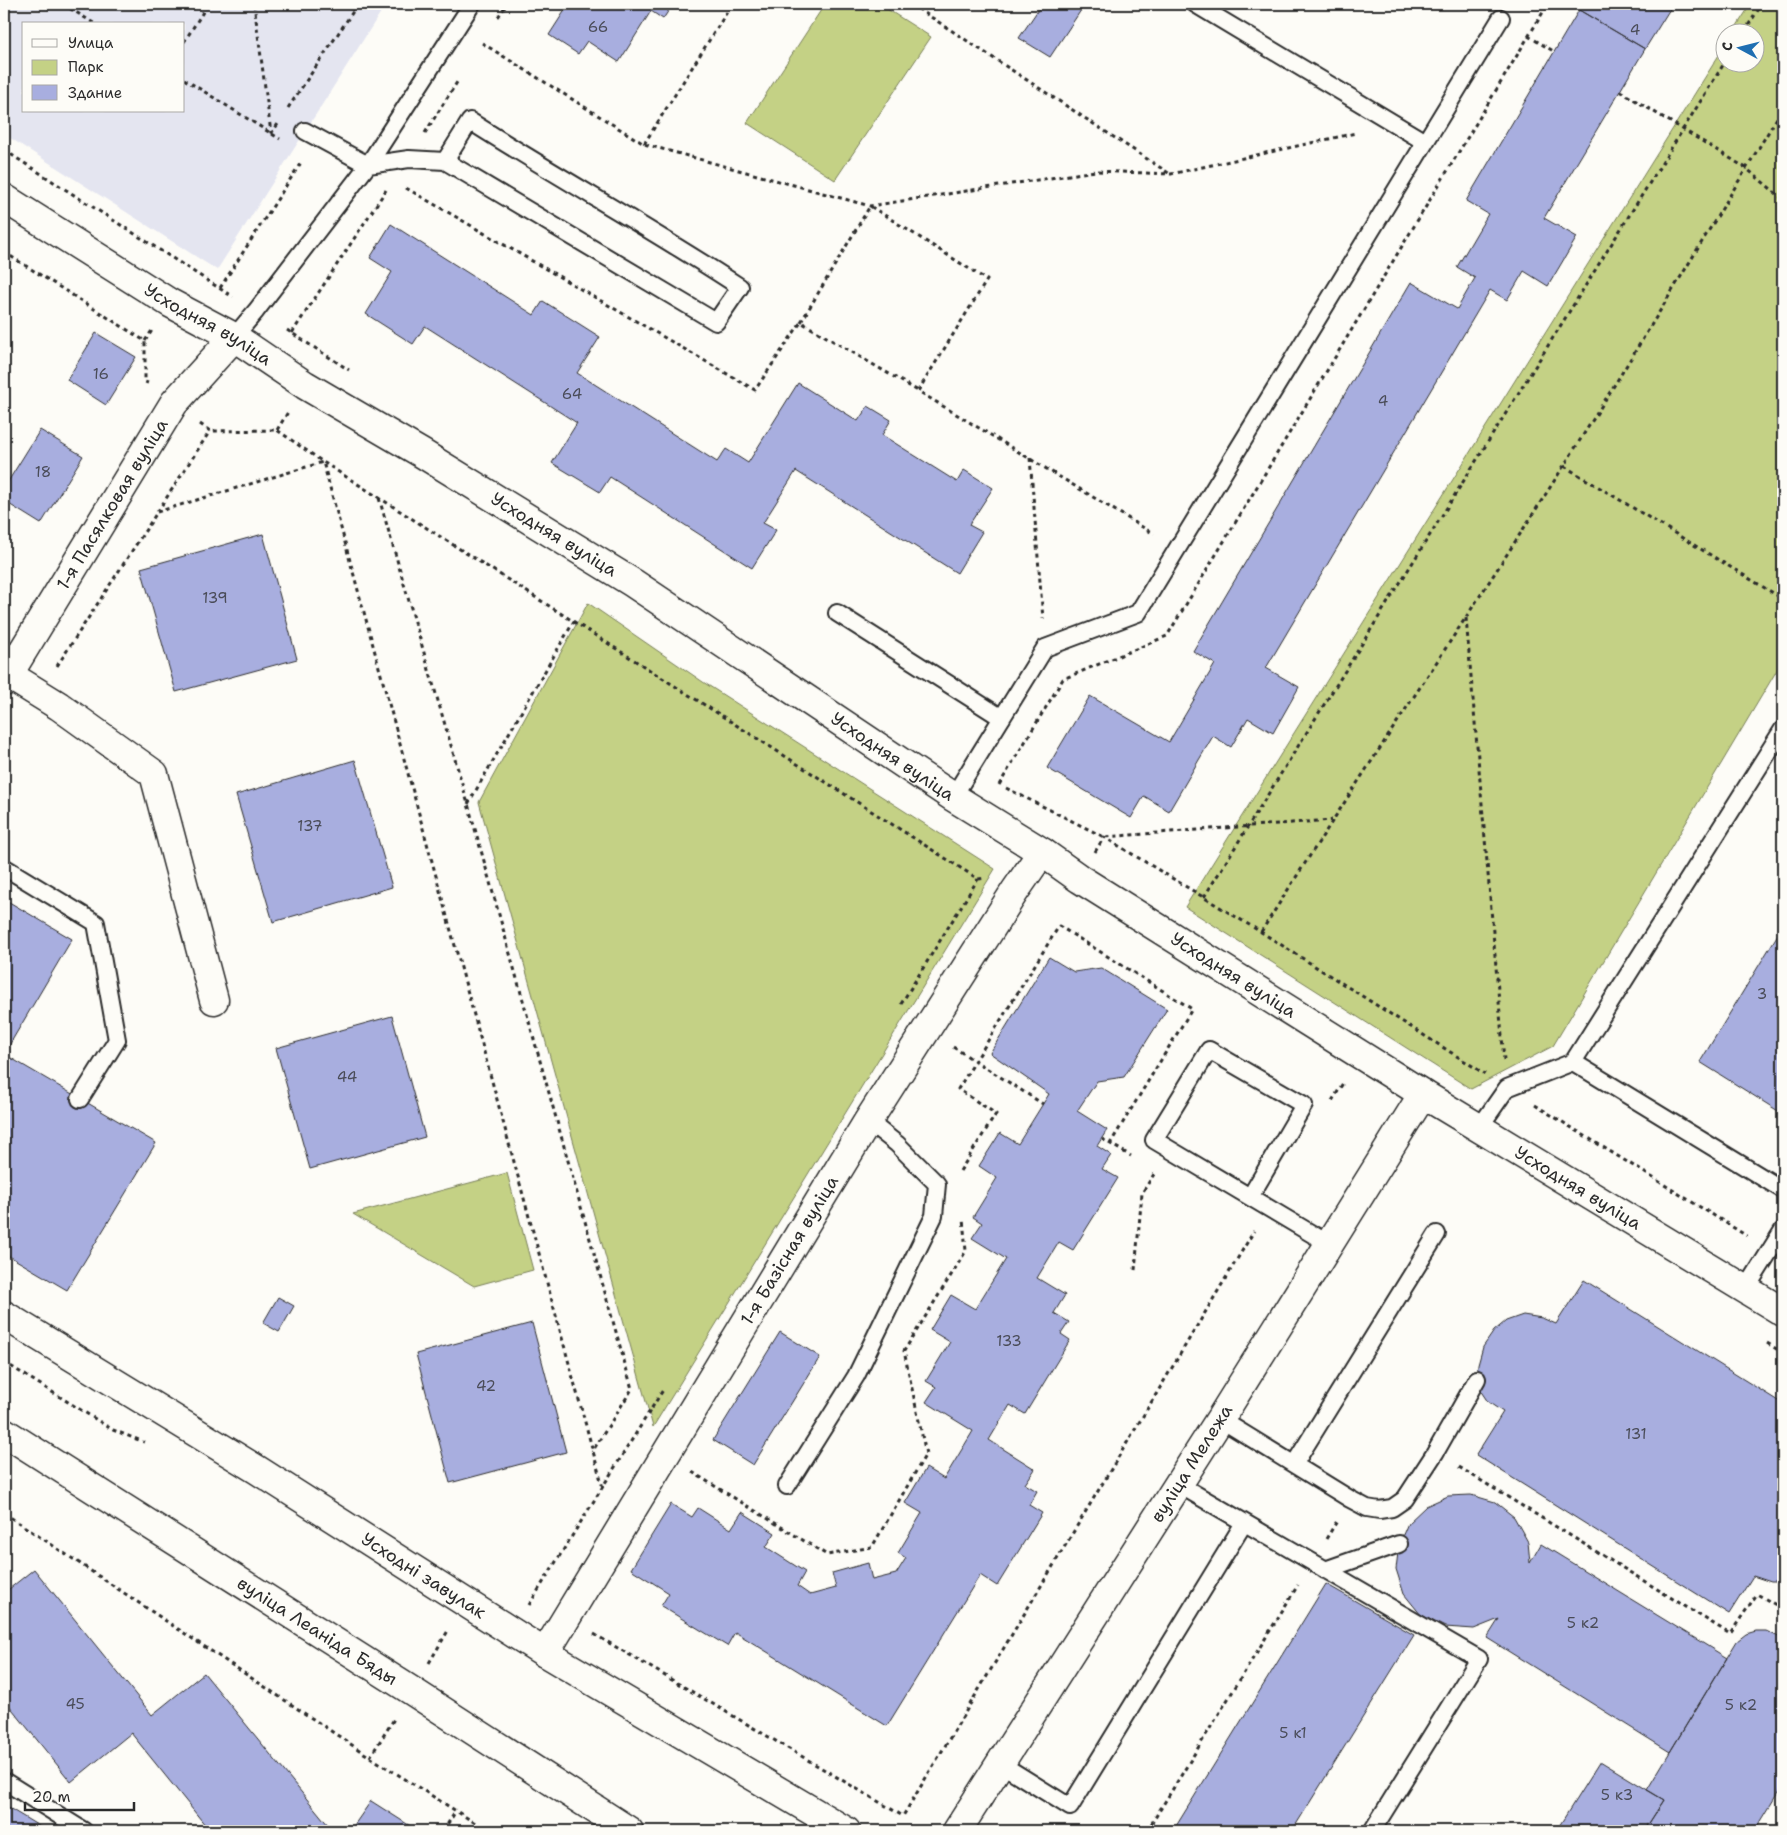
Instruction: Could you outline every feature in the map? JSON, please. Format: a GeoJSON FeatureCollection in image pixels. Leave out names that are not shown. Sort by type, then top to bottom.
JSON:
{"type":"FeatureCollection","features":[{"type":"Feature","properties":{"kind":"street","name":"Усходняя вуліца"},"geometry":{"type":"LineString","coordinates":[[4,198],[170,303],[234,337],[306,385],[424,454],[632,583],[953,797],[1080,878],[1423,1094],[1783,1312]]}},
{"type":"Feature","properties":{"kind":"street","name":"1-я Пасялковая вуліца"},"geometry":{"type":"LineString","coordinates":[[6,678],[174,403],[234,337]]}},
{"type":"Feature","properties":{"kind":"street"},"geometry":{"type":"LineString","coordinates":[[6,678],[39,693],[154,774],[214,1000]]}},
{"type":"Feature","properties":{"kind":"street","name":"1-я Базісная вуліца"},"geometry":{"type":"LineString","coordinates":[[545,1653],[868,1121],[1042,852]]}},
{"type":"Feature","properties":{"kind":"street","name":"вуліца Мележа"},"geometry":{"type":"LineString","coordinates":[[958,1831],[1220,1419],[1423,1094]]}},
{"type":"Feature","properties":{"kind":"street","name":"Усходні завулак"},"geometry":{"type":"LineString","coordinates":[[4,1315],[256,1469],[545,1653],[846,1831]]}},
{"type":"Feature","properties":{"kind":"street","name":"вуліца Леаніда Бяды"},"geometry":{"type":"LineString","coordinates":[[4,1432],[629,1831]]}},
{"type":"Feature","properties":{"kind":"lane"},"geometry":{"type":"LineString","coordinates":[[234,337],[368,165],[472,4]]}},
{"type":"Feature","properties":{"kind":"lane"},"geometry":{"type":"LineString","coordinates":[[1195,4],[1421,148]]}},
{"type":"Feature","properties":{"kind":"lane"},"geometry":{"type":"LineString","coordinates":[[953,797],[1045,648],[1138,613],[1501,18]]}},
{"type":"Feature","properties":{"kind":"lane"},"geometry":{"type":"LineString","coordinates":[[305,131],[368,165],[408,160],[445,161],[716,322],[740,287],[699,260],[470,121],[445,161]]}},
{"type":"Feature","properties":{"kind":"lane"},"geometry":{"type":"LineString","coordinates":[[837,613],[1002,718]]}},
{"type":"Feature","properties":{"kind":"lane"},"geometry":{"type":"LineString","coordinates":[[1479,1128],[1507,1088],[1573,1062],[1783,729]]}},
{"type":"Feature","properties":{"kind":"lane"},"geometry":{"type":"LineString","coordinates":[[4,867],[96,924],[117,1040],[80,1099]]}},
{"type":"Feature","properties":{"kind":"lane"},"geometry":{"type":"LineString","coordinates":[[1250,1198],[1304,1105],[1209,1050],[1154,1140],[1250,1198],[1329,1244]]}},
{"type":"Feature","properties":{"kind":"lane"},"geometry":{"type":"LineString","coordinates":[[1573,1062],[1783,1190]]}},
{"type":"Feature","properties":{"kind":"lane"},"geometry":{"type":"LineString","coordinates":[[787,1486],[856,1376],[934,1216],[938,1184],[897,1144],[868,1121]]}},
{"type":"Feature","properties":{"kind":"lane"},"geometry":{"type":"LineString","coordinates":[[1746,1289],[1783,1230]]}},
{"type":"Feature","properties":{"kind":"lane"},"geometry":{"type":"LineString","coordinates":[[1295,1463],[1437,1234]]}},
{"type":"Feature","properties":{"kind":"lane"},"geometry":{"type":"LineString","coordinates":[[1220,1419],[1295,1463],[1350,1499],[1367,1508],[1380,1510],[1392,1508],[1405,1499],[1435,1452],[1477,1379]]}},
{"type":"Feature","properties":{"kind":"lane"},"geometry":{"type":"LineString","coordinates":[[1178,1484],[1478,1659],[1372,1831]]}},
{"type":"Feature","properties":{"kind":"lane"},"geometry":{"type":"LineString","coordinates":[[1001,1764],[1070,1807],[1244,1523]]}},
{"type":"Feature","properties":{"kind":"lane"},"geometry":{"type":"LineString","coordinates":[[1318,1566],[1398,1544]]}},
{"type":"Feature","properties":{"kind":"lane"},"geometry":{"type":"LineString","coordinates":[[4,1781],[84,1831]]}},
{"type":"Feature","properties":{"kind":"path"},"geometry":{"type":"LineString","coordinates":[[63,4],[92,22]]}},
{"type":"Feature","properties":{"kind":"path"},"geometry":{"type":"LineString","coordinates":[[185,40],[208,4]]}},
{"type":"Feature","properties":{"kind":"path"},"geometry":{"type":"LineString","coordinates":[[254,4],[271,134]]}},
{"type":"Feature","properties":{"kind":"path"},"geometry":{"type":"LineString","coordinates":[[343,4],[354,10]]}},
{"type":"Feature","properties":{"kind":"path"},"geometry":{"type":"LineString","coordinates":[[288,109],[358,4]]}},
{"type":"Feature","properties":{"kind":"path"},"geometry":{"type":"LineString","coordinates":[[644,144],[732,4]]}},
{"type":"Feature","properties":{"kind":"path"},"geometry":{"type":"LineString","coordinates":[[911,4],[1171,174]]}},
{"type":"Feature","properties":{"kind":"path"},"geometry":{"type":"LineString","coordinates":[[1750,22],[1762,4]]}},
{"type":"Feature","properties":{"kind":"path"},"geometry":{"type":"LineString","coordinates":[[1528,36],[1555,52]]}},
{"type":"Feature","properties":{"kind":"path"},"geometry":{"type":"LineString","coordinates":[[482,42],[644,144],[870,206],[987,280],[918,391],[1208,567]]}},
{"type":"Feature","properties":{"kind":"path"},"geometry":{"type":"LineString","coordinates":[[1204,897],[1719,72]]}},
{"type":"Feature","properties":{"kind":"path"},"geometry":{"type":"LineString","coordinates":[[185,80],[287,143]]}},
{"type":"Feature","properties":{"kind":"path"},"geometry":{"type":"LineString","coordinates":[[1620,91],[1746,168],[1783,200]]}},
{"type":"Feature","properties":{"kind":"path"},"geometry":{"type":"LineString","coordinates":[[1104,837],[1261,932],[1332,820],[1564,466],[1783,108]]}},
{"type":"Feature","properties":{"kind":"path"},"geometry":{"type":"LineString","coordinates":[[271,134],[282,117]]}},
{"type":"Feature","properties":{"kind":"path"},"geometry":{"type":"LineString","coordinates":[[870,206],[1095,171],[1171,174],[1364,132]]}},
{"type":"Feature","properties":{"kind":"path"},"geometry":{"type":"LineString","coordinates":[[1421,148],[1445,173]]}},
{"type":"Feature","properties":{"kind":"path"},"geometry":{"type":"LineString","coordinates":[[220,288],[306,154]]}},
{"type":"Feature","properties":{"kind":"path"},"geometry":{"type":"LineString","coordinates":[[801,322],[870,206]]}},
{"type":"Feature","properties":{"kind":"path"},"geometry":{"type":"LineString","coordinates":[[4,252],[146,341],[145,382],[210,431],[277,430],[379,498],[978,878]]}},
{"type":"Feature","properties":{"kind":"path"},"geometry":{"type":"LineString","coordinates":[[39,693],[210,431]]}},
{"type":"Feature","properties":{"kind":"path"},"geometry":{"type":"LineString","coordinates":[[1030,458],[1045,648],[1063,679]]}},
{"type":"Feature","properties":{"kind":"path"},"geometry":{"type":"LineString","coordinates":[[157,512],[323,462]]}},
{"type":"Feature","properties":{"kind":"path"},"geometry":{"type":"LineString","coordinates":[[323,462],[603,1488]]}},
{"type":"Feature","properties":{"kind":"path"},"geometry":{"type":"LineString","coordinates":[[1564,466],[1783,599]]}},
{"type":"Feature","properties":{"kind":"path"},"geometry":{"type":"LineString","coordinates":[[379,498],[468,804],[632,1389],[592,1452]]}},
{"type":"Feature","properties":{"kind":"path"},"geometry":{"type":"LineString","coordinates":[[1466,618],[1507,1088]]}},
{"type":"Feature","properties":{"kind":"path"},"geometry":{"type":"LineString","coordinates":[[468,804],[574,621]]}},
{"type":"Feature","properties":{"kind":"path"},"geometry":{"type":"LineString","coordinates":[[1104,837],[1332,820]]}},
{"type":"Feature","properties":{"kind":"path"},"geometry":{"type":"LineString","coordinates":[[1080,878],[1104,837]]}},
{"type":"Feature","properties":{"kind":"path"},"geometry":{"type":"LineString","coordinates":[[976,1061],[1058,926],[1192,1008],[1110,1144]]}},
{"type":"Feature","properties":{"kind":"path"},"geometry":{"type":"LineString","coordinates":[[949,1044],[1043,1104]]}},
{"type":"Feature","properties":{"kind":"path"},"geometry":{"type":"LineString","coordinates":[[1332,1102],[1346,1077]]}},
{"type":"Feature","properties":{"kind":"path"},"geometry":{"type":"LineString","coordinates":[[1135,1270],[1142,1193],[1156,1171]]}},
{"type":"Feature","properties":{"kind":"path"},"geometry":{"type":"LineString","coordinates":[[535,1595],[603,1639],[903,1816],[1268,1208]]}},
{"type":"Feature","properties":{"kind":"path"},"geometry":{"type":"LineString","coordinates":[[1435,1452],[1730,1634],[1757,1594],[1783,1609]]}},
{"type":"Feature","properties":{"kind":"path"},"geometry":{"type":"LineString","coordinates":[[1147,1831],[1318,1566],[1350,1499]]}},
{"type":"Feature","properties":{"kind":"path"},"geometry":{"type":"LineString","coordinates":[[4,1513],[370,1756],[488,1831]]}},
{"type":"Feature","properties":{"kind":"path"},"geometry":{"type":"LineString","coordinates":[[443,1831],[456,1811]]}},
{"type":"Feature","properties":{"kind":"shaded area"},"geometry":{"type":"Polygon","coordinates":[[[4,4],[386,4],[217,270],[4,134],[4,4]]]}},
{"type":"Feature","properties":{"kind":"green space"},"geometry":{"type":"Polygon","coordinates":[[[825,4],[879,4],[931,37],[835,180],[747,123],[825,4]]]}},
{"type":"Feature","properties":{"kind":"green space"},"geometry":{"type":"Polygon","coordinates":[[[1751,4],[1783,4],[1783,660],[1553,1046],[1471,1089],[1185,907],[1714,63],[1714,72],[1764,72],[1764,22],[1739,22],[1751,4]]]}},
{"type":"Feature","properties":{"kind":"green space"},"geometry":{"type":"Polygon","coordinates":[[[588,603],[703,682],[995,869],[653,1427],[479,802],[588,603]]]}},
{"type":"Feature","properties":{"kind":"green space"},"geometry":{"type":"Polygon","coordinates":[[[507,1173],[533,1270],[474,1286],[353,1214],[507,1173]]]}},
{"type":"Feature","properties":{"kind":"building"},"geometry":{"type":"Polygon","coordinates":[[[569,4],[673,4],[663,19],[651,11],[619,62],[587,41],[578,54],[549,35],[569,4]]]}},
{"type":"Feature","properties":{"kind":"building"},"geometry":{"type":"Polygon","coordinates":[[[1042,4],[1085,4],[1050,57],[1019,38],[1042,4]]]}},
{"type":"Feature","properties":{"kind":"building"},"geometry":{"type":"Polygon","coordinates":[[[1583,4],[1673,4],[1645,49],[1579,10],[1583,4]]]}},
{"type":"Feature","properties":{"kind":"building"},"geometry":{"type":"Polygon","coordinates":[[[1579,10],[1645,49],[1544,218],[1577,237],[1548,286],[1524,271],[1507,300],[1490,290],[1266,668],[1299,687],[1273,733],[1248,718],[1231,747],[1213,736],[1169,811],[1144,796],[1131,818],[1047,768],[1090,696],[1169,742],[1215,664],[1193,651],[1411,282],[1457,309],[1475,278],[1457,267],[1488,214],[1466,201],[1579,10]]]}},
{"type":"Feature","properties":{"kind":"building"},"geometry":{"type":"Polygon","coordinates":[[[391,224],[534,315],[543,301],[600,337],[577,373],[717,462],[726,449],[748,463],[798,383],[858,421],[868,406],[891,420],[882,435],[957,482],[964,470],[993,488],[969,525],[982,532],[957,573],[796,471],[763,523],[776,530],[752,568],[610,477],[600,492],[552,463],[577,423],[425,326],[413,344],[366,314],[392,272],[370,258],[391,224]]]}},
{"type":"Feature","properties":{"kind":"building"},"geometry":{"type":"Polygon","coordinates":[[[96,333],[136,357],[106,405],[67,380],[96,333]]]}},
{"type":"Feature","properties":{"kind":"building"},"geometry":{"type":"Polygon","coordinates":[[[40,430],[83,456],[41,524],[4,501],[4,488],[40,430]]]}},
{"type":"Feature","properties":{"kind":"building"},"geometry":{"type":"Polygon","coordinates":[[[263,534],[297,659],[176,692],[141,568],[263,534]]]}},
{"type":"Feature","properties":{"kind":"building"},"geometry":{"type":"Polygon","coordinates":[[[355,760],[392,887],[273,922],[236,795],[355,760]]]}},
{"type":"Feature","properties":{"kind":"building"},"geometry":{"type":"Polygon","coordinates":[[[4,899],[72,939],[4,1054],[4,899]]]}},
{"type":"Feature","properties":{"kind":"building"},"geometry":{"type":"Polygon","coordinates":[[[1783,926],[1783,1114],[1700,1062],[1783,926]]]}},
{"type":"Feature","properties":{"kind":"building"},"geometry":{"type":"Polygon","coordinates":[[[1049,957],[1074,972],[1101,968],[1167,1009],[1124,1077],[1097,1081],[1077,1111],[1107,1130],[1097,1146],[1111,1155],[1102,1169],[1118,1178],[1073,1250],[1059,1242],[1037,1278],[1065,1295],[1054,1313],[1069,1322],[1061,1334],[1070,1340],[1025,1414],[1010,1405],[989,1440],[1035,1469],[1025,1484],[1037,1491],[1029,1505],[1042,1513],[997,1586],[980,1575],[887,1726],[735,1632],[727,1646],[661,1606],[669,1593],[631,1569],[671,1504],[692,1517],[698,1508],[731,1529],[742,1512],[775,1533],[766,1547],[805,1572],[797,1586],[810,1595],[836,1588],[832,1573],[868,1563],[872,1580],[896,1574],[906,1558],[898,1553],[922,1513],[905,1503],[926,1468],[944,1479],[973,1431],[926,1402],[936,1387],[926,1381],[950,1342],[930,1330],[951,1295],[975,1309],[1006,1259],[972,1238],[982,1223],[973,1217],[997,1178],[979,1166],[1000,1133],[1018,1144],[1049,1094],[990,1053],[1049,957]]]}},
{"type":"Feature","properties":{"kind":"building"},"geometry":{"type":"Polygon","coordinates":[[[392,1016],[425,1137],[310,1169],[276,1048],[392,1016]]]}},
{"type":"Feature","properties":{"kind":"building"},"geometry":{"type":"Polygon","coordinates":[[[4,1054],[156,1143],[67,1290],[4,1253],[4,1054]]]}},
{"type":"Feature","properties":{"kind":"building"},"geometry":{"type":"Polygon","coordinates":[[[1584,1280],[1783,1404],[1783,1582],[1771,1582],[1753,1576],[1729,1614],[1476,1455],[1503,1412],[1488,1402],[1480,1390],[1477,1379],[1478,1365],[1483,1347],[1494,1331],[1506,1321],[1523,1315],[1542,1318],[1556,1324],[1584,1280]]]}},
{"type":"Feature","properties":{"kind":"building"},"geometry":{"type":"Polygon","coordinates":[[[278,1297],[294,1306],[279,1332],[263,1323],[278,1297]]]}},
{"type":"Feature","properties":{"kind":"building"},"geometry":{"type":"Polygon","coordinates":[[[532,1323],[566,1452],[450,1483],[416,1354],[532,1323]]]}},
{"type":"Feature","properties":{"kind":"building"},"geometry":{"type":"Polygon","coordinates":[[[780,1332],[820,1357],[753,1465],[713,1440],[780,1332]]]}},
{"type":"Feature","properties":{"kind":"building"},"geometry":{"type":"Polygon","coordinates":[[[1471,1495],[1495,1502],[1514,1517],[1528,1542],[1530,1563],[1541,1544],[1727,1658],[1670,1752],[1487,1638],[1499,1619],[1474,1629],[1445,1627],[1421,1615],[1404,1594],[1396,1569],[1399,1544],[1408,1523],[1426,1506],[1448,1496],[1471,1495]]]}},
{"type":"Feature","properties":{"kind":"building"},"geometry":{"type":"Polygon","coordinates":[[[34,1569],[152,1715],[204,1673],[333,1831],[210,1831],[131,1733],[71,1782],[4,1699],[4,1593],[34,1569]]]}},
{"type":"Feature","properties":{"kind":"building"},"geometry":{"type":"Polygon","coordinates":[[[1326,1584],[1414,1635],[1292,1831],[1173,1831],[1326,1584]]]}},
{"type":"Feature","properties":{"kind":"building"},"geometry":{"type":"Polygon","coordinates":[[[1766,1631],[1783,1639],[1783,1785],[1755,1831],[1644,1831],[1664,1800],[1647,1790],[1737,1641],[1746,1634],[1766,1631]]]}},
{"type":"Feature","properties":{"kind":"building"},"geometry":{"type":"Polygon","coordinates":[[[1600,1761],[1664,1800],[1644,1831],[1556,1831],[1600,1761]]]}},
{"type":"Feature","properties":{"kind":"building"},"geometry":{"type":"Polygon","coordinates":[[[371,1801],[418,1831],[350,1831],[371,1801]]]}},
{"type":"Feature","properties":{"kind":"building"},"geometry":{"type":"Polygon","coordinates":[[[4,1805],[47,1831],[4,1831],[4,1805]]]}}]}
